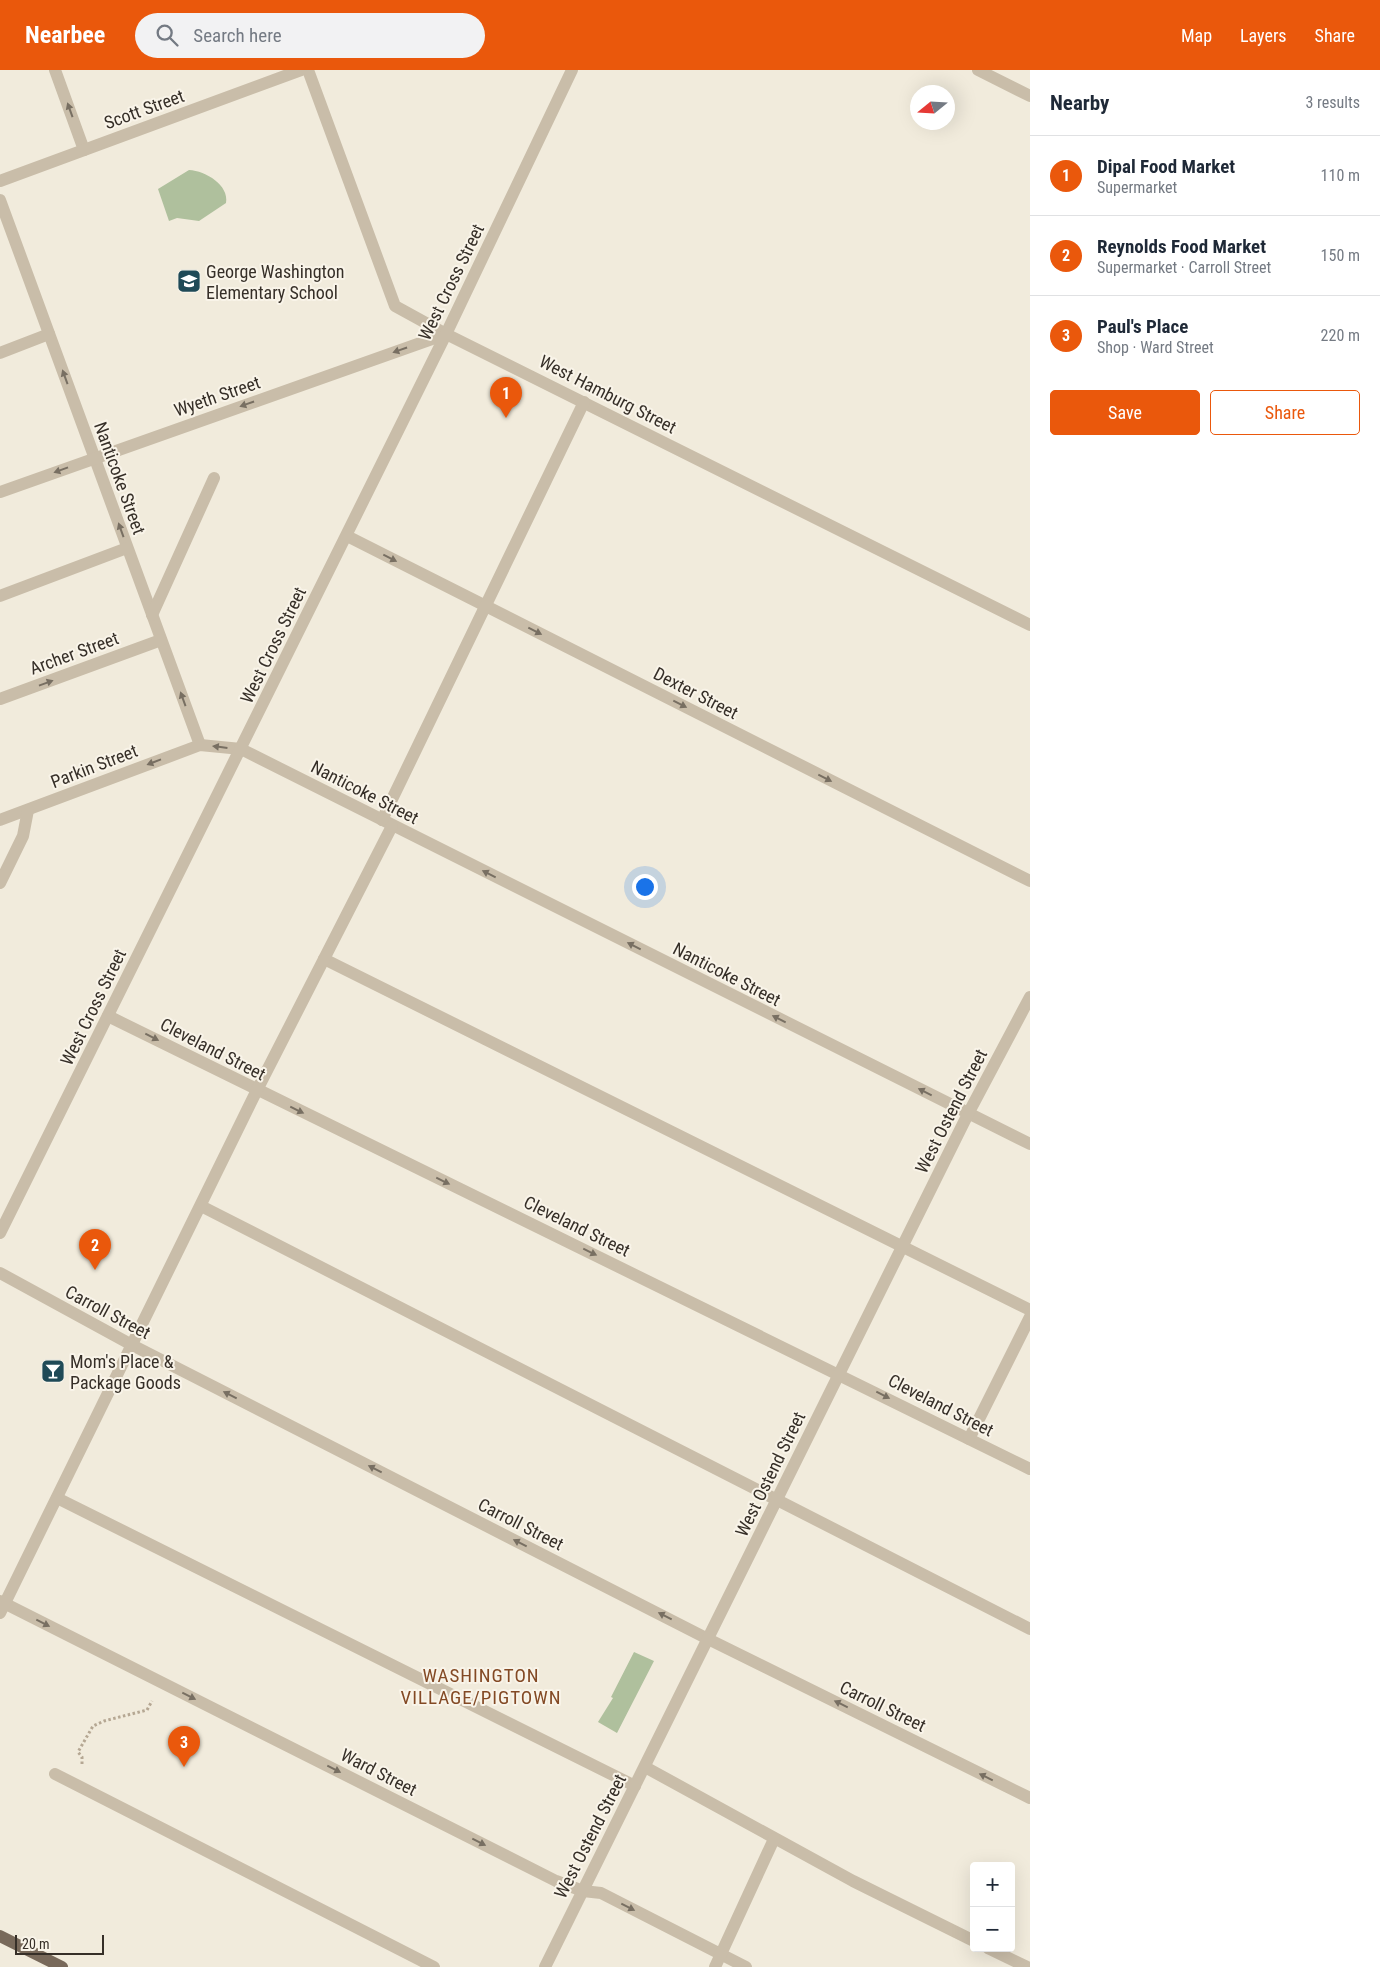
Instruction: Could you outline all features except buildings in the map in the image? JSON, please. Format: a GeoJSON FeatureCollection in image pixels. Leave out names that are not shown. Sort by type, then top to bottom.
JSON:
{"type":"FeatureCollection","features":[{"type":"Feature","properties":{"kind":"main road"},"geometry":{"type":"LineString","coordinates":[[0,1936],[62,1967]]}},
{"type":"Feature","properties":{"kind":"street"},"geometry":{"type":"LineString","coordinates":[[55,70],[84,150]]}},
{"type":"Feature","properties":{"kind":"street","name":"Scott Street"},"geometry":{"type":"LineString","coordinates":[[0,181],[301,70]]}},
{"type":"Feature","properties":{"kind":"street","name":"West Hamburg Street"},"geometry":{"type":"LineString","coordinates":[[308,70],[395,306],[446,334],[1030,625]]}},
{"type":"Feature","properties":{"kind":"street","name":"West Cross Street"},"geometry":{"type":"LineString","coordinates":[[0,1232],[347,536],[572,70]]}},
{"type":"Feature","properties":{"kind":"street"},"geometry":{"type":"LineString","coordinates":[[978,70],[1030,96]]}},
{"type":"Feature","properties":{"kind":"street","name":"Nanticoke Street"},"geometry":{"type":"LineString","coordinates":[[0,200],[200,745],[241,749],[1030,1144]]}},
{"type":"Feature","properties":{"kind":"street"},"geometry":{"type":"LineString","coordinates":[[0,353],[49,334]]}},
{"type":"Feature","properties":{"kind":"street","name":"Wyeth Street"},"geometry":{"type":"LineString","coordinates":[[0,492],[94,457],[446,334]]}},
{"type":"Feature","properties":{"kind":"street"},"geometry":{"type":"LineString","coordinates":[[2,1606],[257,1090],[324,959],[485,606],[584,402]]}},
{"type":"Feature","properties":{"kind":"street"},"geometry":{"type":"LineString","coordinates":[[152,615],[214,478]]}},
{"type":"Feature","properties":{"kind":"street","name":"Dexter Street"},"geometry":{"type":"LineString","coordinates":[[347,536],[1030,881]]}},
{"type":"Feature","properties":{"kind":"street"},"geometry":{"type":"LineString","coordinates":[[0,596],[127,548]]}},
{"type":"Feature","properties":{"kind":"street","name":"Archer Street"},"geometry":{"type":"LineString","coordinates":[[0,700],[161,640]]}},
{"type":"Feature","properties":{"kind":"street","name":"Parkin Street"},"geometry":{"type":"LineString","coordinates":[[0,820],[200,745]]}},
{"type":"Feature","properties":{"kind":"street"},"geometry":{"type":"LineString","coordinates":[[0,883],[23,836],[28,810]]}},
{"type":"Feature","properties":{"kind":"street"},"geometry":{"type":"LineString","coordinates":[[324,959],[1030,1310]]}},
{"type":"Feature","properties":{"kind":"street","name":"West Ostend Street"},"geometry":{"type":"LineString","coordinates":[[545,1967],[968,1114],[1030,997]]}},
{"type":"Feature","properties":{"kind":"street","name":"Cleveland Street"},"geometry":{"type":"LineString","coordinates":[[108,1016],[1030,1469]]}},
{"type":"Feature","properties":{"kind":"street"},"geometry":{"type":"LineString","coordinates":[[201,1206],[1030,1629]]}},
{"type":"Feature","properties":{"kind":"street","name":"Carroll Street"},"geometry":{"type":"LineString","coordinates":[[0,1273],[132,1345],[708,1639],[1030,1798]]}},
{"type":"Feature","properties":{"kind":"street"},"geometry":{"type":"LineString","coordinates":[[969,1438],[1030,1317]]}},
{"type":"Feature","properties":{"kind":"street"},"geometry":{"type":"LineString","coordinates":[[57,1498],[635,1786]]}},
{"type":"Feature","properties":{"kind":"street","name":"Ward Street"},"geometry":{"type":"LineString","coordinates":[[2,1606],[556,1880],[582,1891],[601,1893],[746,1967]]}},
{"type":"Feature","properties":{"kind":"street"},"geometry":{"type":"LineString","coordinates":[[645,1767],[774,1839],[970,1939]]}},
{"type":"Feature","properties":{"kind":"street"},"geometry":{"type":"LineString","coordinates":[[55,1774],[434,1967]]}},
{"type":"Feature","properties":{"kind":"street"},"geometry":{"type":"LineString","coordinates":[[715,1967],[774,1839]]}},
{"type":"Feature","properties":{"kind":"street"},"geometry":{"type":"LineString","coordinates":[[996,1952],[1027,1967]]}},
{"type":"Feature","properties":{"kind":"path"},"geometry":{"type":"LineString","coordinates":[[88,1768],[81,1763],[82,1757],[78,1752],[92,1726],[147,1710],[152,1700]]}},
{"type":"Feature","properties":{"kind":"green space"},"geometry":{"type":"Polygon","coordinates":[[[189,170],[202,173],[215,180],[224,190],[226,203],[199,221],[177,218],[169,221],[158,189],[189,170]]]}},
{"type":"Feature","properties":{"kind":"green space"},"geometry":{"type":"Polygon","coordinates":[[[634,1652],[654,1661],[617,1733],[598,1722],[613,1698],[611,1697],[634,1652]]]}},
{"type":"Feature","properties":{"kind":"place","name":"George Washington Elementary School"},"geometry":{"type":"Point","coordinates":[189,281]}},
{"type":"Feature","properties":{"kind":"place","name":"Dipal Food Market"},"geometry":{"type":"Point","coordinates":[506,418]}},
{"type":"Feature","properties":{"kind":"place","name":"Reynolds Food Market"},"geometry":{"type":"Point","coordinates":[95,1270]}},
{"type":"Feature","properties":{"kind":"place","name":"Mom's Place & Package Goods"},"geometry":{"type":"Point","coordinates":[53,1371]}},
{"type":"Feature","properties":{"kind":"place","name":"Paul's Place"},"geometry":{"type":"Point","coordinates":[184,1767]}},
{"type":"Feature","properties":{"kind":"district","name":"WASHINGTON VILLAGE/PIGTOWN"},"geometry":{"type":"Point","coordinates":[481,1686]}}]}
